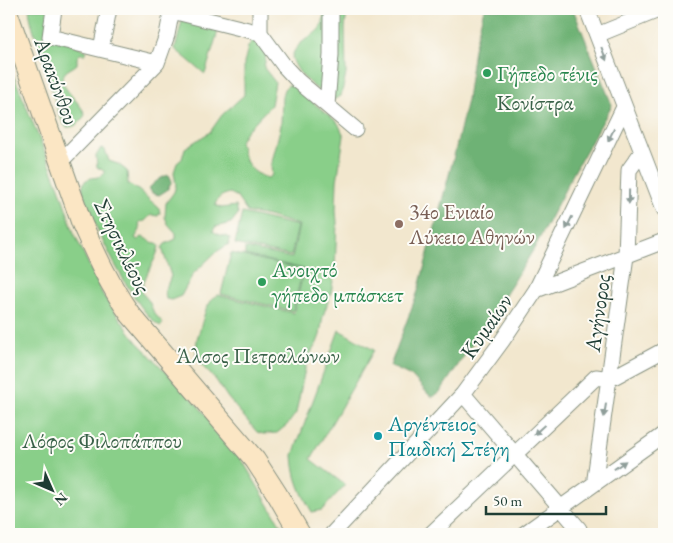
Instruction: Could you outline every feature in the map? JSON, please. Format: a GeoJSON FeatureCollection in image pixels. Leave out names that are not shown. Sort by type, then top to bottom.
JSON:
{"type":"FeatureCollection","features":[{"type":"Feature","properties":{"kind":"street"},"geometry":{"type":"LineString","coordinates":[[54,9],[50,37],[157,63]]}},
{"type":"Feature","properties":{"kind":"street"},"geometry":{"type":"LineString","coordinates":[[101,50],[109,9]]}},
{"type":"Feature","properties":{"kind":"street"},"geometry":{"type":"LineString","coordinates":[[260,9],[260,33],[285,67],[298,82],[355,129]]}},
{"type":"Feature","properties":{"kind":"street"},"geometry":{"type":"LineString","coordinates":[[327,104],[331,55],[331,9]]}},
{"type":"Feature","properties":{"kind":"street"},"geometry":{"type":"LineString","coordinates":[[587,9],[664,208]]}},
{"type":"Feature","properties":{"kind":"street"},"geometry":{"type":"LineString","coordinates":[[597,35],[659,9]]}},
{"type":"Feature","properties":{"kind":"street"},"geometry":{"type":"LineString","coordinates":[[61,161],[157,63],[167,35],[172,10],[260,33]]}},
{"type":"Feature","properties":{"kind":"street","name":"Αρακύνθου"},"geometry":{"type":"LineString","coordinates":[[9,17],[61,161]]}},
{"type":"Feature","properties":{"kind":"street","name":"Κυμαίων"},"geometry":{"type":"LineString","coordinates":[[332,534],[463,394],[502,340],[536,290],[624,108]]}},
{"type":"Feature","properties":{"kind":"street","name":"Αγήνορος"},"geometry":{"type":"LineString","coordinates":[[597,482],[594,478],[610,378],[626,256],[629,170],[642,152]]}},
{"type":"Feature","properties":{"kind":"street","name":"Στησικλέους"},"geometry":{"type":"LineString","coordinates":[[61,161],[82,224],[123,305],[255,460],[300,534]]}},
{"type":"Feature","properties":{"kind":"street"},"geometry":{"type":"LineString","coordinates":[[536,290],[664,241]]}},
{"type":"Feature","properties":{"kind":"street"},"geometry":{"type":"LineString","coordinates":[[431,534],[596,377],[610,378],[664,350]]}},
{"type":"Feature","properties":{"kind":"street"},"geometry":{"type":"LineString","coordinates":[[463,394],[561,508],[578,532]]}},
{"type":"Feature","properties":{"kind":"street"},"geometry":{"type":"LineString","coordinates":[[524,534],[664,434]]}},
{"type":"Feature","properties":{"kind":"green space"},"geometry":{"type":"Polygon","coordinates":[[[29,9],[51,9],[46,29],[87,51],[85,54],[80,54],[77,57],[77,64],[65,72],[62,78],[66,88],[85,115],[72,127],[66,127],[60,115],[29,9]]]}},
{"type":"Feature","properties":{"kind":"green space"},"geometry":{"type":"Polygon","coordinates":[[[323,9],[347,9],[345,28],[346,74],[341,96],[335,99],[322,92],[303,77],[292,57],[300,44],[322,26],[324,18],[323,9]]]}},
{"type":"Feature","properties":{"kind":"green space","name":"Κονίστρα"},"geometry":{"type":"Polygon","coordinates":[[[484,9],[573,9],[612,105],[535,247],[440,392],[433,397],[413,377],[390,366],[418,291],[454,156],[467,100],[474,49],[484,9]]]}},
{"type":"Feature","properties":{"kind":"green space"},"geometry":{"type":"Polygon","coordinates":[[[184,13],[221,21],[205,74],[175,49],[184,13]]]}},
{"type":"Feature","properties":{"kind":"green space","name":"Άλσος Πετραλώνων"},"geometry":{"type":"Polygon","coordinates":[[[254,37],[263,43],[266,55],[264,68],[275,82],[271,105],[246,131],[240,141],[245,159],[252,169],[261,176],[268,178],[272,175],[271,166],[281,125],[282,96],[284,89],[288,85],[293,86],[338,123],[344,136],[337,181],[335,269],[320,335],[307,359],[296,413],[288,424],[277,433],[263,434],[257,432],[228,398],[216,380],[201,365],[196,356],[197,339],[206,309],[213,298],[218,295],[294,313],[304,269],[245,255],[245,248],[292,258],[299,225],[247,212],[236,196],[230,193],[221,196],[215,205],[221,208],[236,206],[238,214],[231,223],[215,227],[213,231],[230,238],[229,244],[216,252],[193,274],[181,296],[171,300],[166,299],[165,291],[171,276],[162,248],[165,244],[176,239],[176,233],[165,217],[166,203],[174,192],[176,185],[174,172],[177,163],[182,159],[185,148],[210,132],[222,115],[244,95],[244,63],[248,47],[254,37]]]}},
{"type":"Feature","properties":{"kind":"green space","name":"Λόφος Φιλοπάππου"},"geometry":{"type":"Polygon","coordinates":[[[9,64],[59,187],[74,233],[103,295],[136,341],[194,401],[236,450],[286,534],[9,534],[9,64]]]}},
{"type":"Feature","properties":{"kind":"green space"},"geometry":{"type":"Polygon","coordinates":[[[101,148],[105,150],[109,161],[118,164],[127,171],[128,184],[137,189],[159,208],[160,213],[158,216],[151,215],[145,221],[139,222],[140,230],[135,238],[138,240],[142,237],[157,243],[159,246],[144,281],[142,293],[149,301],[154,313],[163,323],[161,326],[140,305],[128,287],[104,243],[87,204],[83,190],[84,182],[87,179],[104,174],[104,171],[97,167],[96,156],[101,148]]]}},
{"type":"Feature","properties":{"kind":"green space"},"geometry":{"type":"Polygon","coordinates":[[[169,175],[172,181],[167,190],[159,195],[152,193],[149,188],[161,178],[169,175]]]}},
{"type":"Feature","properties":{"kind":"green space","name":"Ανοιχτό γήπεδο μπάσκετ"},"geometry":{"type":"Polygon","coordinates":[[[242,213],[298,226],[291,256],[235,244],[242,213]]]}},
{"type":"Feature","properties":{"kind":"green space","name":"Ανοιχτό γήπεδο μπάσκετ"},"geometry":{"type":"Polygon","coordinates":[[[231,253],[303,269],[293,311],[221,294],[231,253]]]}},
{"type":"Feature","properties":{"kind":"green space"},"geometry":{"type":"Polygon","coordinates":[[[339,330],[374,350],[311,459],[345,485],[322,510],[312,512],[299,485],[293,455],[339,330]]]}},
{"type":"Feature","properties":{"kind":"place","name":"Γήπεδο τένις"},"geometry":{"type":"Point","coordinates":[487,73]}},
{"type":"Feature","properties":{"kind":"place","name":"34ο Ενιαίο Λύκειο Αθηνών"},"geometry":{"type":"Point","coordinates":[399,224]}},
{"type":"Feature","properties":{"kind":"place","name":"Ανοιχτό γήπεδο μπάσκετ"},"geometry":{"type":"Point","coordinates":[262,282]}},
{"type":"Feature","properties":{"kind":"place","name":"Αργέντειος Παιδική Στέγη"},"geometry":{"type":"Point","coordinates":[378,436]}}]}
